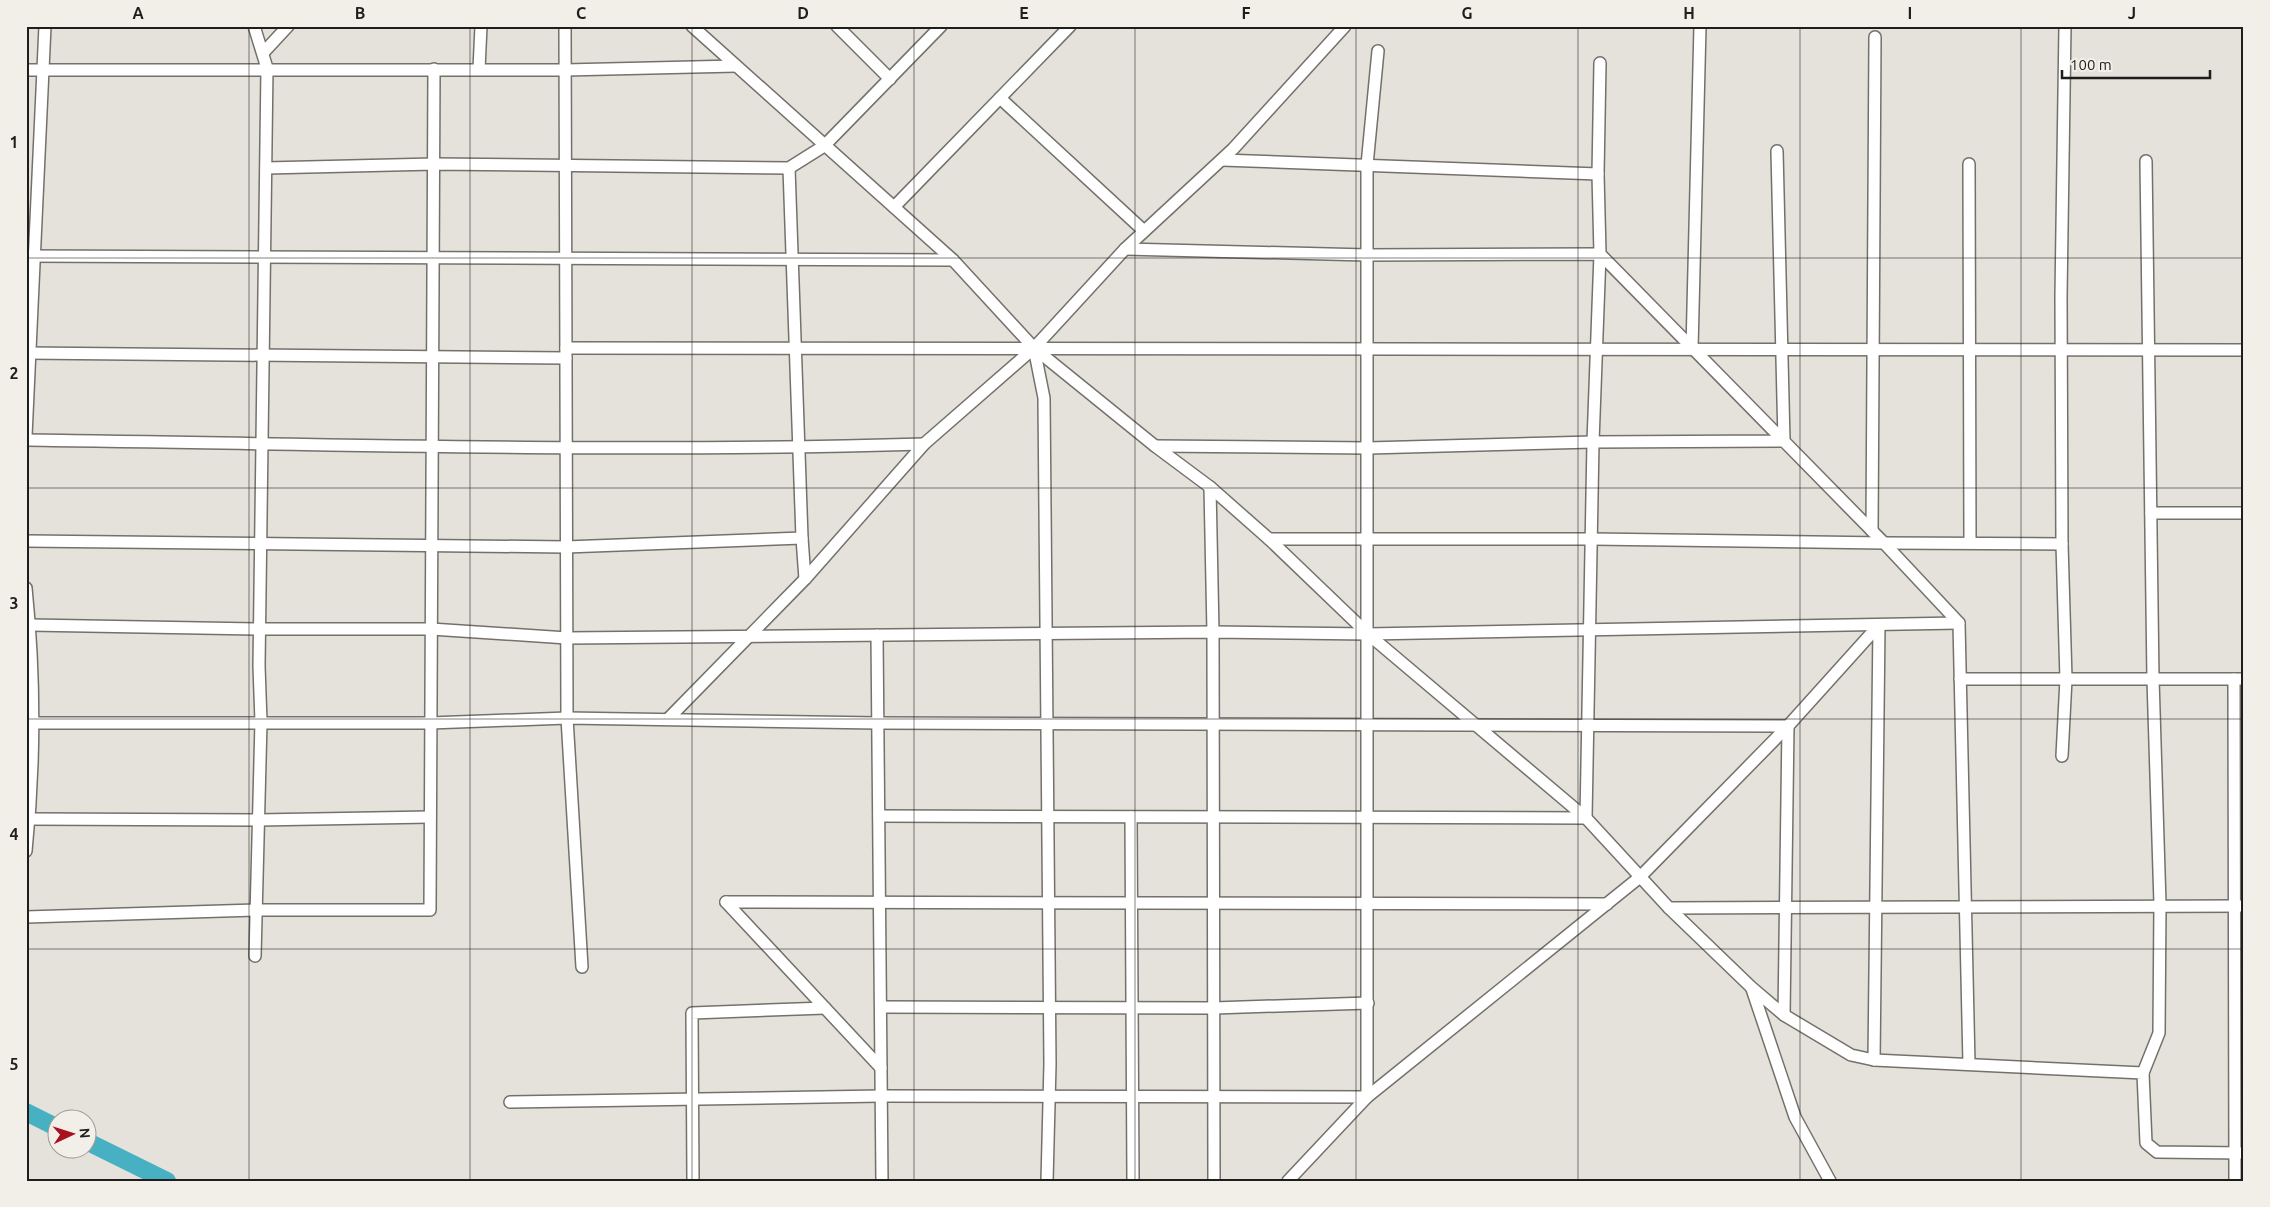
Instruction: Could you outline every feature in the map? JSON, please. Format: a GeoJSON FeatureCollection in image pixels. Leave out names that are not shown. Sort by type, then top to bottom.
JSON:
{"type":"FeatureCollection","features":[{"type":"Feature","properties":{"kind":"street"},"geometry":{"type":"LineString","coordinates":[[26,436],[30,256],[45,26]]}},
{"type":"Feature","properties":{"kind":"street"},"geometry":{"type":"LineString","coordinates":[[254,26],[267,68],[260,722],[255,956]]}},
{"type":"Feature","properties":{"kind":"street"},"geometry":{"type":"LineString","coordinates":[[263,53],[288,26]]}},
{"type":"Feature","properties":{"kind":"street"},"geometry":{"type":"LineString","coordinates":[[479,69],[481,26]]}},
{"type":"Feature","properties":{"kind":"street"},"geometry":{"type":"LineString","coordinates":[[565,26],[567,718],[582,967]]}},
{"type":"Feature","properties":{"kind":"street"},"geometry":{"type":"LineString","coordinates":[[837,26],[890,79]]}},
{"type":"Feature","properties":{"kind":"street"},"geometry":{"type":"LineString","coordinates":[[894,207],[1070,26]]}},
{"type":"Feature","properties":{"kind":"street"},"geometry":{"type":"LineString","coordinates":[[668,720],[805,579],[924,444],[1034,348],[1125,249],[1222,160],[1345,26]]}},
{"type":"Feature","properties":{"kind":"street"},"geometry":{"type":"LineString","coordinates":[[1692,349],[1700,26]]}},
{"type":"Feature","properties":{"kind":"street"},"geometry":{"type":"LineString","coordinates":[[2062,756],[2066,679],[2062,544],[2061,350],[2066,26]]}},
{"type":"Feature","properties":{"kind":"street"},"geometry":{"type":"LineString","coordinates":[[697,28],[824,146],[953,260],[1034,348],[1155,446],[1210,487],[1269,539],[1368,634],[1586,818],[1669,908],[1751,987],[1784,1015],[1851,1055],[1874,1060],[2143,1073]]}},
{"type":"Feature","properties":{"kind":"street"},"geometry":{"type":"LineString","coordinates":[[266,168],[434,164],[789,168],[824,146],[890,79],[936,28]]}},
{"type":"Feature","properties":{"kind":"street"},"geometry":{"type":"LineString","coordinates":[[1872,531],[1874,37]]}},
{"type":"Feature","properties":{"kind":"street"},"geometry":{"type":"LineString","coordinates":[[1367,1097],[1367,165],[1378,51]]}},
{"type":"Feature","properties":{"kind":"street"},"geometry":{"type":"LineString","coordinates":[[1586,818],[1595,349],[1600,254],[1598,174],[1600,63]]}},
{"type":"Feature","properties":{"kind":"street"},"geometry":{"type":"LineString","coordinates":[[26,70],[267,68],[565,70],[736,66]]}},
{"type":"Feature","properties":{"kind":"street"},"geometry":{"type":"LineString","coordinates":[[26,917],[256,910],[430,910],[434,69]]}},
{"type":"Feature","properties":{"kind":"street"},"geometry":{"type":"LineString","coordinates":[[1000,98],[1144,232]]}},
{"type":"Feature","properties":{"kind":"street"},"geometry":{"type":"LineString","coordinates":[[1776,151],[1784,441]]}},
{"type":"Feature","properties":{"kind":"street"},"geometry":{"type":"LineString","coordinates":[[1222,160],[1598,174]]}},
{"type":"Feature","properties":{"kind":"street"},"geometry":{"type":"LineString","coordinates":[[2146,161],[2153,679],[2160,904],[2160,1033],[2143,1073],[2146,1143],[2157,1152],[2239,1153]]}},
{"type":"Feature","properties":{"kind":"street"},"geometry":{"type":"LineString","coordinates":[[1969,164],[1970,543]]}},
{"type":"Feature","properties":{"kind":"street"},"geometry":{"type":"LineString","coordinates":[[789,168],[805,579]]}},
{"type":"Feature","properties":{"kind":"street"},"geometry":{"type":"LineString","coordinates":[[1125,249],[1368,255],[1600,254],[1884,543],[1959,623],[1969,1064]]}},
{"type":"Feature","properties":{"kind":"street"},"geometry":{"type":"LineString","coordinates":[[30,256],[953,260]]}},
{"type":"Feature","properties":{"kind":"street"},"geometry":{"type":"LineString","coordinates":[[28,353],[433,357],[796,348],[2244,350]]}},
{"type":"Feature","properties":{"kind":"street"},"geometry":{"type":"LineString","coordinates":[[1034,348],[1044,398],[1050,1008],[1048,1181]]}},
{"type":"Feature","properties":{"kind":"street"},"geometry":{"type":"LineString","coordinates":[[26,440],[566,448],[800,448],[924,444]]}},
{"type":"Feature","properties":{"kind":"street"},"geometry":{"type":"LineString","coordinates":[[1155,446],[1368,448],[1593,442],[1784,441]]}},
{"type":"Feature","properties":{"kind":"street"},"geometry":{"type":"LineString","coordinates":[[1210,487],[1214,724],[1214,1181]]}},
{"type":"Feature","properties":{"kind":"street"},"geometry":{"type":"LineString","coordinates":[[2151,513],[2244,513]]}},
{"type":"Feature","properties":{"kind":"street"},"geometry":{"type":"LineString","coordinates":[[26,540],[566,546],[802,538]]}},
{"type":"Feature","properties":{"kind":"street"},"geometry":{"type":"LineString","coordinates":[[1269,539],[1592,539],[2062,544]]}},
{"type":"Feature","properties":{"kind":"street"},"geometry":{"type":"LineString","coordinates":[[26,588],[30,625],[34,723],[26,851]]}},
{"type":"Feature","properties":{"kind":"street"},"geometry":{"type":"LineString","coordinates":[[30,625],[260,629],[431,629],[567,638],[1213,632],[1368,634],[1959,623]]}},
{"type":"Feature","properties":{"kind":"street"},"geometry":{"type":"LineString","coordinates":[[1288,1181],[1367,1097],[1640,877],[1788,726],[1879,625]]}},
{"type":"Feature","properties":{"kind":"street"},"geometry":{"type":"LineString","coordinates":[[1874,1060],[1879,625]]}},
{"type":"Feature","properties":{"kind":"street"},"geometry":{"type":"LineString","coordinates":[[877,635],[882,1181]]}},
{"type":"Feature","properties":{"kind":"street"},"geometry":{"type":"LineString","coordinates":[[1960,679],[2239,679],[2239,1153],[2235,1181]]}},
{"type":"Feature","properties":{"kind":"street"},"geometry":{"type":"LineString","coordinates":[[34,723],[430,723],[567,718],[878,723],[1788,726]]}},
{"type":"Feature","properties":{"kind":"street"},"geometry":{"type":"LineString","coordinates":[[1784,1015],[1788,726]]}},
{"type":"Feature","properties":{"kind":"street"},"geometry":{"type":"LineString","coordinates":[[879,816],[1586,818]]}},
{"type":"Feature","properties":{"kind":"street"},"geometry":{"type":"LineString","coordinates":[[29,819],[258,820],[430,817]]}},
{"type":"Feature","properties":{"kind":"street"},"geometry":{"type":"LineString","coordinates":[[1131,817],[1133,1181]]}},
{"type":"Feature","properties":{"kind":"street"},"geometry":{"type":"LineString","coordinates":[[881,1068],[726,902],[1607,904]]}},
{"type":"Feature","properties":{"kind":"street"},"geometry":{"type":"LineString","coordinates":[[1669,908],[2160,904],[2239,906]]}},
{"type":"Feature","properties":{"kind":"street"},"geometry":{"type":"LineString","coordinates":[[1751,987],[1795,1117],[1830,1181]]}},
{"type":"Feature","properties":{"kind":"street"},"geometry":{"type":"LineString","coordinates":[[881,1007],[1214,1008],[1368,1003]]}},
{"type":"Feature","properties":{"kind":"street"},"geometry":{"type":"LineString","coordinates":[[694,1181],[692,1013],[825,1008]]}},
{"type":"Feature","properties":{"kind":"street"},"geometry":{"type":"LineString","coordinates":[[510,1102],[882,1096],[1367,1097]]}},
{"type":"Feature","properties":{"kind":"waterway"},"geometry":{"type":"LineString","coordinates":[[26,1112],[48,1123]]}},
{"type":"Feature","properties":{"kind":"waterway"},"geometry":{"type":"LineString","coordinates":[[98,1147],[167,1181]]}}]}
